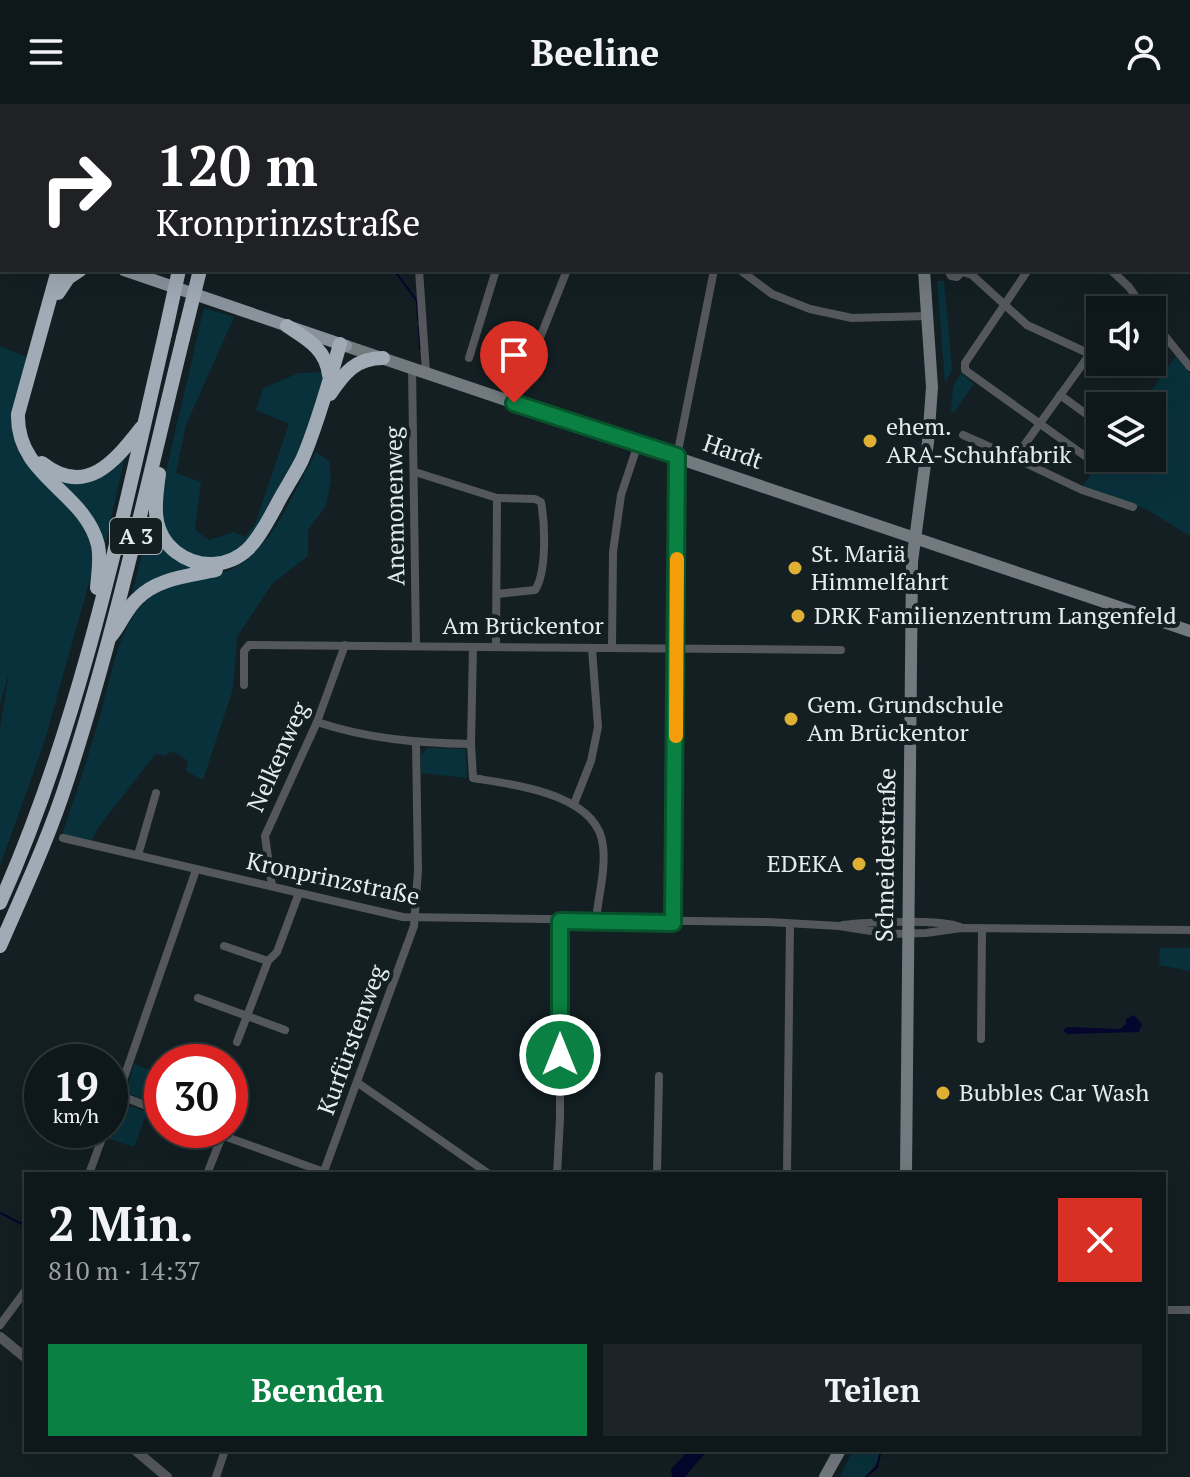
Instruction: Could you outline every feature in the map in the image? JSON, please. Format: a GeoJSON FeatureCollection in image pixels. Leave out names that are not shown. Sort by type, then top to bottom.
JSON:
{"type":"FeatureCollection","features":[{"type":"Feature","properties":{"kind":"highway"},"geometry":{"type":"LineString","coordinates":[[58,277],[68,278],[77,272]]}},
{"type":"Feature","properties":{"kind":"highway","name":"A 3"},"geometry":{"type":"LineString","coordinates":[[0,903],[34,817],[93,631],[179,272]]}},
{"type":"Feature","properties":{"kind":"highway","name":"A 3"},"geometry":{"type":"LineString","coordinates":[[0,946],[44,845],[68,778],[133,549],[200,272]]}},
{"type":"Feature","properties":{"kind":"highway"},"geometry":{"type":"LineString","coordinates":[[58,277],[23,416],[22,429],[34,457],[61,475],[87,476],[111,464],[144,424]]}},
{"type":"Feature","properties":{"kind":"highway"},"geometry":{"type":"LineString","coordinates":[[58,277],[18,414],[18,429],[30,460],[93,530],[100,560],[93,631]]}},
{"type":"Feature","properties":{"kind":"highway"},"geometry":{"type":"LineString","coordinates":[[287,326],[320,351],[327,363],[330,387]]}},
{"type":"Feature","properties":{"kind":"highway"},"geometry":{"type":"LineString","coordinates":[[108,639],[138,597],[161,582],[230,567],[250,554],[263,539],[308,458],[343,345]]}},
{"type":"Feature","properties":{"kind":"highway"},"geometry":{"type":"LineString","coordinates":[[160,432],[156,524],[170,547],[189,562],[207,565],[227,561],[246,550],[259,536],[302,459],[330,387],[355,364],[368,358],[383,358]]}},
{"type":"Feature","properties":{"kind":"main road","name":"Hardt"},"geometry":{"type":"LineString","coordinates":[[130,272],[1190,631]]}},
{"type":"Feature","properties":{"kind":"main road","name":"Schneiderstraße"},"geometry":{"type":"LineString","coordinates":[[906,1172],[909,652],[914,537],[932,387],[924,272]]}},
{"type":"Feature","properties":{"kind":"main road"},"geometry":{"type":"LineString","coordinates":[[825,1477],[839,1452]]}},
{"type":"Feature","properties":{"kind":"street"},"geometry":{"type":"LineString","coordinates":[[419,272],[426,372]]}},
{"type":"Feature","properties":{"kind":"street"},"geometry":{"type":"LineString","coordinates":[[469,358],[495,272]]}},
{"type":"Feature","properties":{"kind":"street"},"geometry":{"type":"LineString","coordinates":[[514,403],[566,272]]}},
{"type":"Feature","properties":{"kind":"street"},"geometry":{"type":"LineString","coordinates":[[673,923],[677,456],[713,272]]}},
{"type":"Feature","properties":{"kind":"street"},"geometry":{"type":"LineString","coordinates":[[743,272],[772,294],[810,309],[852,318],[928,316]]}},
{"type":"Feature","properties":{"kind":"street"},"geometry":{"type":"LineString","coordinates":[[966,272],[1027,325],[1086,356]]}},
{"type":"Feature","properties":{"kind":"street"},"geometry":{"type":"LineString","coordinates":[[1023,272],[965,363],[965,370],[1085,456]]}},
{"type":"Feature","properties":{"kind":"street"},"geometry":{"type":"LineString","coordinates":[[1113,272],[1135,296]]}},
{"type":"Feature","properties":{"kind":"street"},"geometry":{"type":"LineString","coordinates":[[1166,337],[1190,367]]}},
{"type":"Feature","properties":{"kind":"street"},"geometry":{"type":"LineString","coordinates":[[1015,458],[1086,358]]}},
{"type":"Feature","properties":{"kind":"street","name":"Anemonenweg"},"geometry":{"type":"LineString","coordinates":[[412,367],[416,645]]}},
{"type":"Feature","properties":{"kind":"street"},"geometry":{"type":"LineString","coordinates":[[1060,395],[1086,414]]}},
{"type":"Feature","properties":{"kind":"street"},"geometry":{"type":"LineString","coordinates":[[963,435],[1082,490],[1133,507]]}},
{"type":"Feature","properties":{"kind":"street"},"geometry":{"type":"LineString","coordinates":[[612,646],[613,552],[621,495],[638,444]]}},
{"type":"Feature","properties":{"kind":"street"},"geometry":{"type":"LineString","coordinates":[[415,472],[497,498],[535,499],[541,502],[544,516],[542,580],[535,590],[497,594]]}},
{"type":"Feature","properties":{"kind":"street"},"geometry":{"type":"LineString","coordinates":[[496,647],[497,498]]}},
{"type":"Feature","properties":{"kind":"street","name":"Am Brückentor"},"geometry":{"type":"LineString","coordinates":[[244,685],[244,651],[247,645],[841,650]]}},
{"type":"Feature","properties":{"kind":"street","name":"Nelkenweg"},"geometry":{"type":"LineString","coordinates":[[272,886],[265,836],[317,722],[345,645]]}},
{"type":"Feature","properties":{"kind":"street"},"geometry":{"type":"LineString","coordinates":[[473,647],[473,778],[515,785],[574,804],[594,820],[604,849],[596,921]]}},
{"type":"Feature","properties":{"kind":"street"},"geometry":{"type":"LineString","coordinates":[[574,804],[591,761],[598,727],[592,649]]}},
{"type":"Feature","properties":{"kind":"street"},"geometry":{"type":"LineString","coordinates":[[317,722],[352,734],[416,743],[471,744]]}},
{"type":"Feature","properties":{"kind":"street","name":"Kurfürstenweg"},"geometry":{"type":"LineString","coordinates":[[323,1172],[391,993],[414,918],[418,870],[416,743]]}},
{"type":"Feature","properties":{"kind":"street"},"geometry":{"type":"LineString","coordinates":[[138,855],[156,793]]}},
{"type":"Feature","properties":{"kind":"street","name":"Kronprinzstraße"},"geometry":{"type":"LineString","coordinates":[[63,838],[414,918],[907,929],[954,924],[961,928],[1190,930]]}},
{"type":"Feature","properties":{"kind":"street"},"geometry":{"type":"LineString","coordinates":[[128,1069],[196,870]]}},
{"type":"Feature","properties":{"kind":"street"},"geometry":{"type":"LineString","coordinates":[[237,1042],[268,961],[277,952],[299,893]]}},
{"type":"Feature","properties":{"kind":"street"},"geometry":{"type":"LineString","coordinates":[[557,1172],[560,921]]}},
{"type":"Feature","properties":{"kind":"street"},"geometry":{"type":"LineString","coordinates":[[787,1172],[790,924]]}},
{"type":"Feature","properties":{"kind":"street"},"geometry":{"type":"LineString","coordinates":[[981,1039],[982,928]]}},
{"type":"Feature","properties":{"kind":"street"},"geometry":{"type":"LineString","coordinates":[[224,946],[268,961]]}},
{"type":"Feature","properties":{"kind":"street"},"geometry":{"type":"LineString","coordinates":[[198,998],[285,1030]]}},
{"type":"Feature","properties":{"kind":"street"},"geometry":{"type":"LineString","coordinates":[[657,1172],[659,1076]]}},
{"type":"Feature","properties":{"kind":"street"},"geometry":{"type":"LineString","coordinates":[[358,1083],[486,1172]]}},
{"type":"Feature","properties":{"kind":"street"},"geometry":{"type":"LineString","coordinates":[[248,1146],[320,1172]]}},
{"type":"Feature","properties":{"kind":"street"},"geometry":{"type":"LineString","coordinates":[[90,1172],[98,1148]]}},
{"type":"Feature","properties":{"kind":"street"},"geometry":{"type":"LineString","coordinates":[[208,1172],[217,1148]]}},
{"type":"Feature","properties":{"kind":"street"},"geometry":{"type":"LineString","coordinates":[[0,1325],[24,1293]]}},
{"type":"Feature","properties":{"kind":"street"},"geometry":{"type":"LineString","coordinates":[[1166,1310],[1190,1310]]}},
{"type":"Feature","properties":{"kind":"street"},"geometry":{"type":"LineString","coordinates":[[0,1337],[24,1356]]}},
{"type":"Feature","properties":{"kind":"street"},"geometry":{"type":"LineString","coordinates":[[137,1452],[167,1477]]}},
{"type":"Feature","properties":{"kind":"street"},"geometry":{"type":"LineString","coordinates":[[216,1477],[224,1452]]}},
{"type":"Feature","properties":{"kind":"shaded area"},"geometry":{"type":"Polygon","coordinates":[[[937,281],[944,281],[952,369],[945,384],[937,281]]]}},
{"type":"Feature","properties":{"kind":"shaded area"},"geometry":{"type":"Polygon","coordinates":[[[204,308],[234,317],[186,425],[176,473],[201,482],[195,530],[209,540],[234,532],[245,537],[255,524],[289,424],[256,410],[263,388],[299,373],[325,372],[324,383],[297,456],[254,534],[243,547],[225,557],[206,560],[190,557],[173,543],[161,521],[159,501],[204,308]]]}},
{"type":"Feature","properties":{"kind":"shaded area"},"geometry":{"type":"Polygon","coordinates":[[[0,346],[29,358],[15,426],[21,457],[72,509],[87,530],[95,561],[45,740],[0,866],[0,729],[9,672],[0,705],[0,346]]]}},
{"type":"Feature","properties":{"kind":"shaded area"},"geometry":{"type":"Polygon","coordinates":[[[1176,356],[1190,374],[1190,536],[1146,509],[1082,487],[1093,472],[1166,472],[1166,392],[1150,392],[1162,376],[1166,376],[1166,370],[1176,356]]]}},
{"type":"Feature","properties":{"kind":"shaded area"},"geometry":{"type":"Polygon","coordinates":[[[961,373],[974,384],[954,412],[951,411],[953,386],[961,373]]]}},
{"type":"Feature","properties":{"kind":"shaded area"},"geometry":{"type":"Polygon","coordinates":[[[316,452],[329,461],[331,480],[326,506],[308,530],[308,556],[272,584],[237,637],[233,689],[203,780],[186,771],[188,761],[173,751],[164,756],[156,753],[92,840],[62,835],[116,656],[133,616],[151,597],[162,591],[232,569],[246,560],[271,533],[316,452]]]}},
{"type":"Feature","properties":{"kind":"shaded area"},"geometry":{"type":"Polygon","coordinates":[[[125,456],[106,541],[50,477],[61,480],[125,456]]]}},
{"type":"Feature","properties":{"kind":"shaded area"},"geometry":{"type":"Polygon","coordinates":[[[151,520],[196,569],[131,598],[151,520]]]}},
{"type":"Feature","properties":{"kind":"shaded area"},"geometry":{"type":"Polygon","coordinates":[[[428,748],[465,749],[467,778],[421,773],[421,755],[428,748]]]}},
{"type":"Feature","properties":{"kind":"shaded area"},"geometry":{"type":"Polygon","coordinates":[[[1160,948],[1190,948],[1190,971],[1159,965],[1160,948]]]}},
{"type":"Feature","properties":{"kind":"shaded area"},"geometry":{"type":"Polygon","coordinates":[[[134,1064],[144,1068],[144,1100],[128,1093],[134,1064]]]}},
{"type":"Feature","properties":{"kind":"shaded area"},"geometry":{"type":"Polygon","coordinates":[[[128,1105],[144,1111],[144,1120],[134,1147],[128,1145],[128,1105]]]}},
{"type":"Feature","properties":{"kind":"shaded area"},"geometry":{"type":"Polygon","coordinates":[[[852,1452],[880,1452],[880,1458],[866,1477],[840,1477],[852,1452]]]}},
{"type":"Feature","properties":{"kind":"water"},"geometry":{"type":"Polygon","coordinates":[[[1134,1015],[1142,1024],[1139,1032],[1068,1034],[1063,1031],[1067,1027],[1120,1029],[1126,1024],[1126,1019],[1134,1015]]]}},
{"type":"Feature","properties":{"kind":"water"},"geometry":{"type":"Polygon","coordinates":[[[687,1452],[706,1452],[685,1477],[672,1477],[671,1469],[687,1452]]]}},
{"type":"Feature","properties":{"kind":"waterway"},"geometry":{"type":"LineString","coordinates":[[395,272],[417,301],[418,320]]}},
{"type":"Feature","properties":{"kind":"waterway"},"geometry":{"type":"LineString","coordinates":[[419,326],[420,349]]}},
{"type":"Feature","properties":{"kind":"waterway"},"geometry":{"type":"LineString","coordinates":[[0,1213],[24,1225]]}},
{"type":"Feature","properties":{"kind":"waterway"},"geometry":{"type":"LineString","coordinates":[[866,1477],[877,1467],[881,1452]]}},
{"type":"Feature","properties":{"kind":"slow traffic"},"geometry":{"type":"LineString","coordinates":[[676,736],[677,559]]}},
{"type":"Feature","properties":{"kind":"place","name":"ehem. ARA-Schuhfabrik"},"geometry":{"type":"Point","coordinates":[870,441]}},
{"type":"Feature","properties":{"kind":"place","name":"St. Mariä Himmelfahrt"},"geometry":{"type":"Point","coordinates":[795,568]}},
{"type":"Feature","properties":{"kind":"place","name":"DRK Familienzentrum Langenfeld"},"geometry":{"type":"Point","coordinates":[798,616]}},
{"type":"Feature","properties":{"kind":"place","name":"Gem. Grundschule Am Brückentor"},"geometry":{"type":"Point","coordinates":[791,719]}},
{"type":"Feature","properties":{"kind":"place","name":"EDEKA"},"geometry":{"type":"Point","coordinates":[859,864]}},
{"type":"Feature","properties":{"kind":"place","name":"Bubbles Car Wash"},"geometry":{"type":"Point","coordinates":[943,1093]}},
{"type":"Feature","properties":{"kind":"route"},"geometry":{"type":"LineString","coordinates":[[514,403],[677,456],[673,923],[560,921],[560,1055]]}}]}
